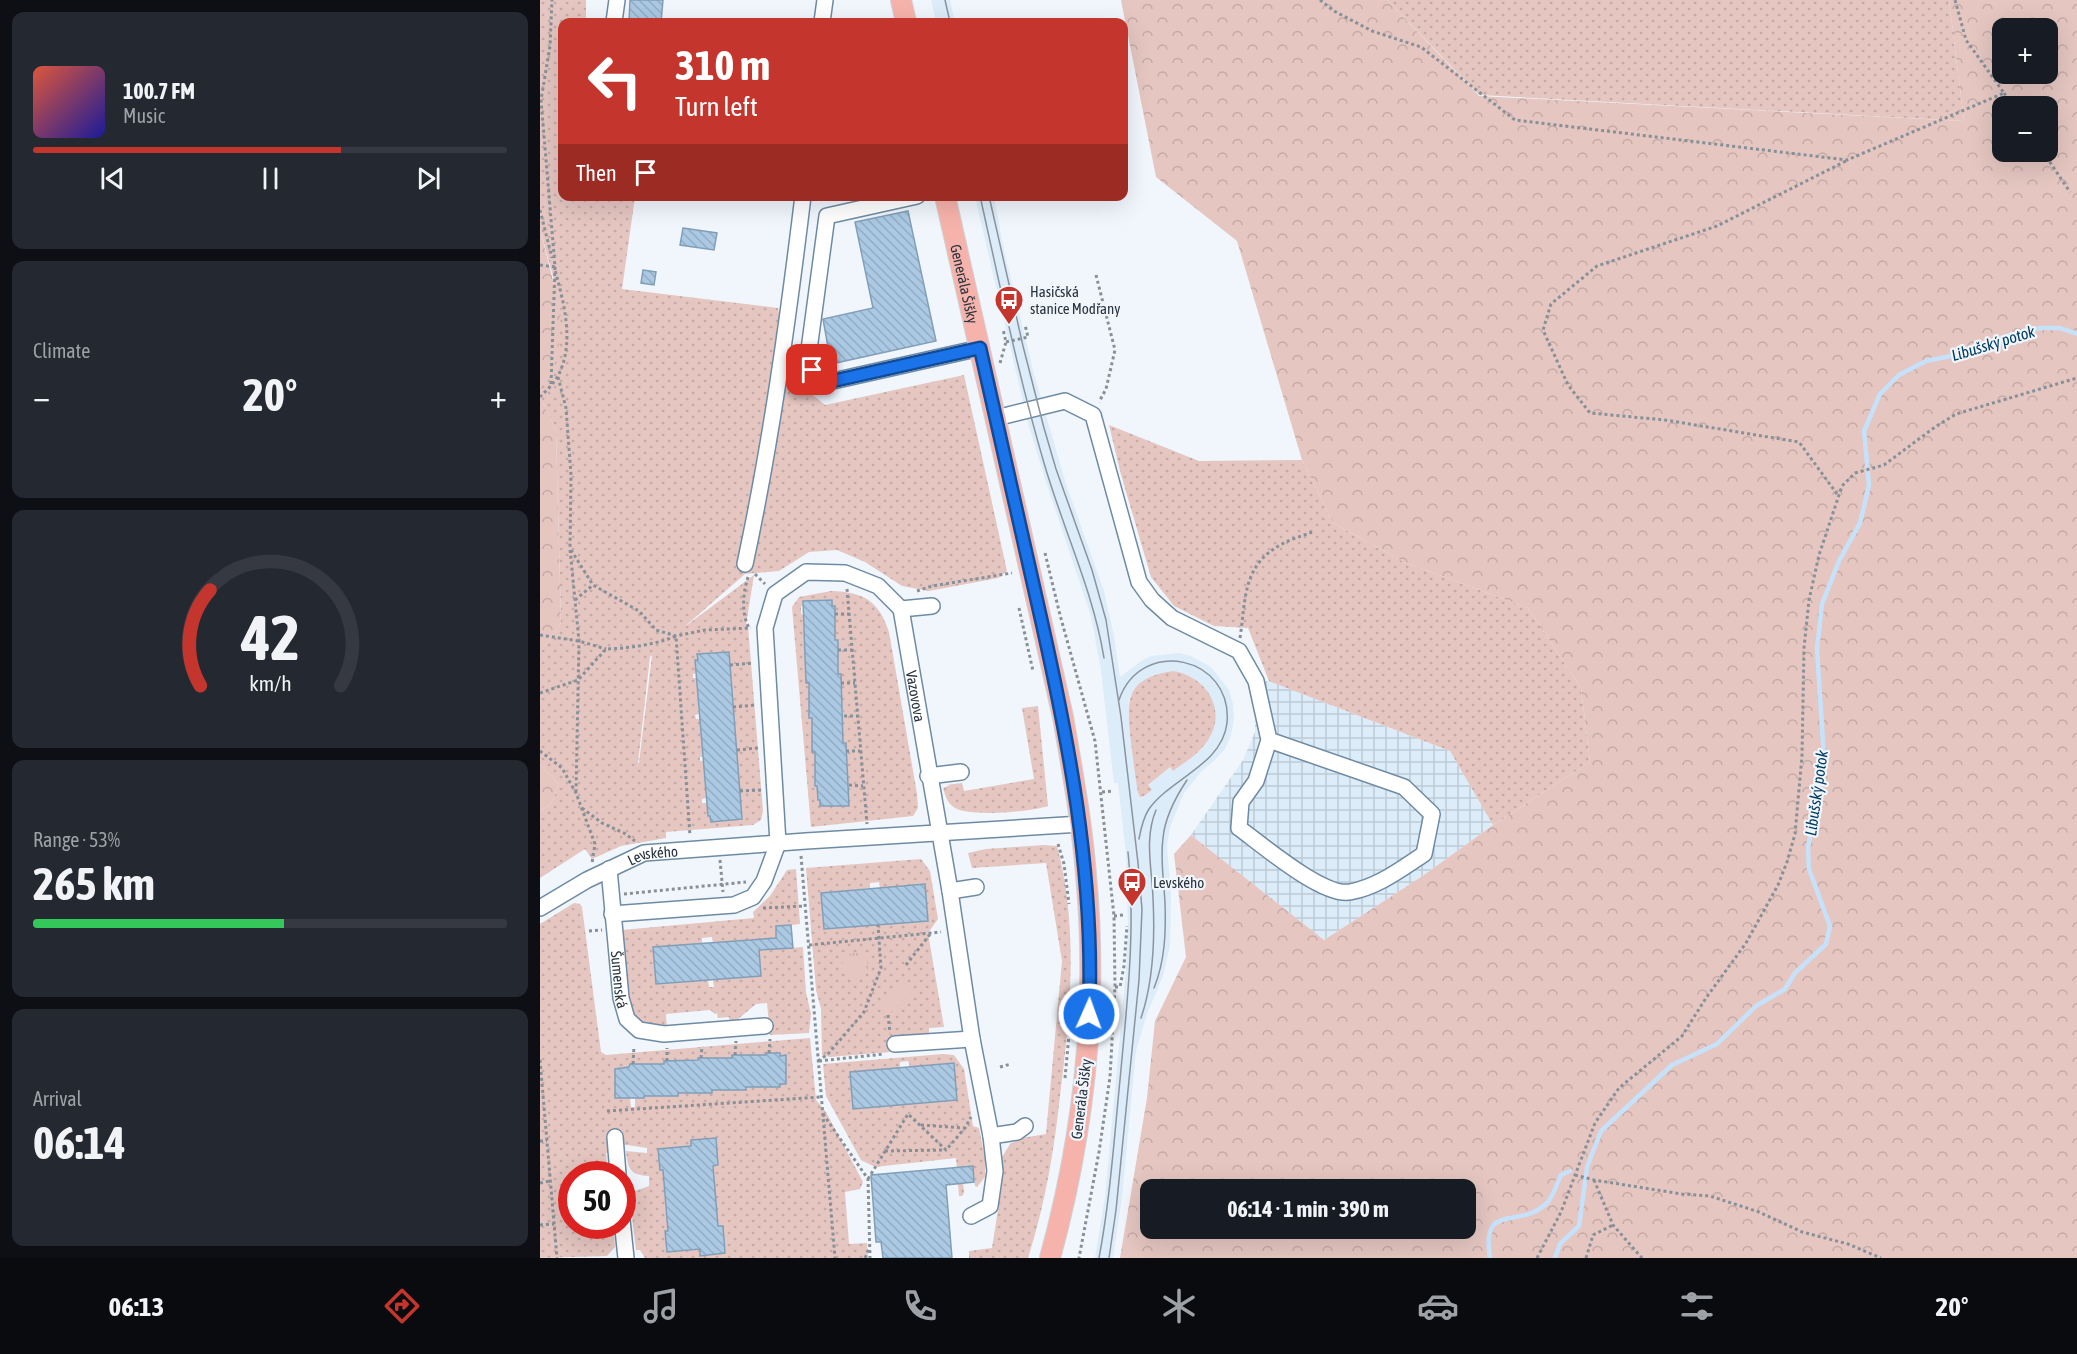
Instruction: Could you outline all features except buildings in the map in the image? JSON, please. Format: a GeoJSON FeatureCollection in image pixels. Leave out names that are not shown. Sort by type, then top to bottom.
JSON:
{"type":"FeatureCollection","features":[{"type":"Feature","properties":{"kind":"main road"},"geometry":{"type":"LineString","coordinates":[[901,0],[905,18]]}},
{"type":"Feature","properties":{"kind":"main road","name":"Generála Šišky"},"geometry":{"type":"LineString","coordinates":[[946,201],[1061,709],[1081,824],[1089,917],[1088,1031],[1077,1138],[1063,1210],[1050,1258]]}},
{"type":"Feature","properties":{"kind":"street"},"geometry":{"type":"LineString","coordinates":[[614,18],[616,0]]}},
{"type":"Feature","properties":{"kind":"street"},"geometry":{"type":"LineString","coordinates":[[823,18],[825,0]]}},
{"type":"Feature","properties":{"kind":"street"},"geometry":{"type":"LineString","coordinates":[[745,564],[759,500],[788,319],[802,201]]}},
{"type":"Feature","properties":{"kind":"street"},"geometry":{"type":"LineString","coordinates":[[894,201],[827,216],[808,357],[812,370],[822,379],[839,380],[980,348]]}},
{"type":"Feature","properties":{"kind":"street"},"geometry":{"type":"LineString","coordinates":[[996,418],[1065,401],[1093,415],[1139,582],[1152,600],[1172,618],[1239,651],[1256,681],[1269,740],[1256,781],[1241,802],[1239,828],[1316,884],[1348,893],[1382,881],[1424,854],[1432,814],[1404,787],[1269,740]]}},
{"type":"Feature","properties":{"kind":"street"},"geometry":{"type":"LineString","coordinates":[[612,914],[734,905],[753,897],[764,882],[778,843],[757,628],[775,594],[806,573],[845,573],[878,586],[903,609],[932,606]]}},
{"type":"Feature","properties":{"kind":"street","name":"Vazovova"},"geometry":{"type":"LineString","coordinates":[[903,609],[928,776],[950,891],[995,1171],[990,1206],[971,1216]]}},
{"type":"Feature","properties":{"kind":"street"},"geometry":{"type":"LineString","coordinates":[[928,776],[961,772]]}},
{"type":"Feature","properties":{"kind":"street","name":"Levského"},"geometry":{"type":"LineString","coordinates":[[540,908],[587,879],[645,853],[1081,824]]}},
{"type":"Feature","properties":{"kind":"street","name":"Šumenská"},"geometry":{"type":"LineString","coordinates":[[609,869],[621,998],[627,1019],[639,1030],[664,1034],[767,1032]]}},
{"type":"Feature","properties":{"kind":"street"},"geometry":{"type":"LineString","coordinates":[[950,891],[975,886]]}},
{"type":"Feature","properties":{"kind":"street"},"geometry":{"type":"LineString","coordinates":[[895,1044],[972,1039]]}},
{"type":"Feature","properties":{"kind":"street"},"geometry":{"type":"LineString","coordinates":[[991,1136],[1017,1132],[1025,1126]]}},
{"type":"Feature","properties":{"kind":"street"},"geometry":{"type":"LineString","coordinates":[[615,1137],[617,1161]]}},
{"type":"Feature","properties":{"kind":"street"},"geometry":{"type":"LineString","coordinates":[[624,1239],[626,1258]]}},
{"type":"Feature","properties":{"kind":"path"},"geometry":{"type":"LineString","coordinates":[[551,384],[555,267],[541,100],[550,46],[552,0]]}},
{"type":"Feature","properties":{"kind":"path"},"geometry":{"type":"LineString","coordinates":[[1320,0],[1334,11],[1372,31],[1421,48],[1515,120],[1847,160]]}},
{"type":"Feature","properties":{"kind":"path"},"geometry":{"type":"LineString","coordinates":[[1955,0],[1966,39],[2006,96]]}},
{"type":"Feature","properties":{"kind":"path"},"geometry":{"type":"LineString","coordinates":[[1838,494],[1799,442],[1665,420],[1590,414],[1568,385],[1543,330],[1551,304],[1597,266],[1717,226],[1847,160],[2004,93]]}},
{"type":"Feature","properties":{"kind":"path"},"geometry":{"type":"LineString","coordinates":[[2050,162],[2070,192]]}},
{"type":"Feature","properties":{"kind":"path"},"geometry":{"type":"LineString","coordinates":[[540,210],[563,298],[567,325],[565,354],[558,376],[540,397]]}},
{"type":"Feature","properties":{"kind":"path"},"geometry":{"type":"LineString","coordinates":[[540,266],[555,267]]}},
{"type":"Feature","properties":{"kind":"path"},"geometry":{"type":"LineString","coordinates":[[1093,415],[1106,389],[1115,350],[1096,275]]}},
{"type":"Feature","properties":{"kind":"path"},"geometry":{"type":"LineString","coordinates":[[1006,342],[1028,337],[1025,325]]}},
{"type":"Feature","properties":{"kind":"path"},"geometry":{"type":"LineString","coordinates":[[558,376],[566,408],[571,475],[570,549],[579,641],[576,793]]}},
{"type":"Feature","properties":{"kind":"path"},"geometry":{"type":"LineString","coordinates":[[1537,1258],[1577,1175],[1595,1124],[1619,1088],[1682,1036],[1746,943],[1778,885],[1795,834],[1802,756],[1804,648],[1809,600],[1819,555],[1838,494],[1846,480],[1862,470],[1884,465],[1956,414],[2077,378]]}},
{"type":"Feature","properties":{"kind":"path"},"geometry":{"type":"LineString","coordinates":[[1239,651],[1246,588],[1254,566],[1281,544],[1312,532]]}},
{"type":"Feature","properties":{"kind":"path"},"geometry":{"type":"LineString","coordinates":[[570,549],[593,585],[639,611],[656,630],[676,636]]}},
{"type":"Feature","properties":{"kind":"path"},"geometry":{"type":"LineString","coordinates":[[1046,557],[1095,741],[1102,792],[1113,791]]}},
{"type":"Feature","properties":{"kind":"path"},"geometry":{"type":"LineString","coordinates":[[745,564],[775,594]]}},
{"type":"Feature","properties":{"kind":"path"},"geometry":{"type":"LineString","coordinates":[[745,564],[748,576],[744,604],[746,621],[757,628]]}},
{"type":"Feature","properties":{"kind":"path"},"geometry":{"type":"LineString","coordinates":[[903,609],[914,593],[932,586],[1012,573]]}},
{"type":"Feature","properties":{"kind":"path"},"geometry":{"type":"LineString","coordinates":[[575,600],[593,585]]}},
{"type":"Feature","properties":{"kind":"path"},"geometry":{"type":"LineString","coordinates":[[846,586],[867,824]]}},
{"type":"Feature","properties":{"kind":"path"},"geometry":{"type":"LineString","coordinates":[[1019,607],[1033,671]]}},
{"type":"Feature","properties":{"kind":"path"},"geometry":{"type":"LineString","coordinates":[[835,614],[849,614]]}},
{"type":"Feature","properties":{"kind":"path"},"geometry":{"type":"LineString","coordinates":[[540,635],[579,641],[606,650],[661,642],[676,636],[705,630],[757,628]]}},
{"type":"Feature","properties":{"kind":"path"},"geometry":{"type":"LineString","coordinates":[[676,636],[691,850]]}},
{"type":"Feature","properties":{"kind":"path"},"geometry":{"type":"LineString","coordinates":[[540,693],[578,680],[606,650]]}},
{"type":"Feature","properties":{"kind":"path"},"geometry":{"type":"LineString","coordinates":[[838,650],[852,650]]}},
{"type":"Feature","properties":{"kind":"path"},"geometry":{"type":"LineString","coordinates":[[730,665],[753,663]]}},
{"type":"Feature","properties":{"kind":"path"},"geometry":{"type":"LineString","coordinates":[[841,683],[855,683]]}},
{"type":"Feature","properties":{"kind":"path"},"geometry":{"type":"LineString","coordinates":[[733,707],[757,705]]}},
{"type":"Feature","properties":{"kind":"path"},"geometry":{"type":"LineString","coordinates":[[843,716],[857,716]]}},
{"type":"Feature","properties":{"kind":"path"},"geometry":{"type":"LineString","coordinates":[[737,750],[759,748]]}},
{"type":"Feature","properties":{"kind":"path"},"geometry":{"type":"LineString","coordinates":[[540,751],[562,768],[576,793],[596,844],[587,879]]}},
{"type":"Feature","properties":{"kind":"path"},"geometry":{"type":"LineString","coordinates":[[846,751],[860,751]]}},
{"type":"Feature","properties":{"kind":"path"},"geometry":{"type":"LineString","coordinates":[[849,785],[863,786]]}},
{"type":"Feature","properties":{"kind":"path"},"geometry":{"type":"LineString","coordinates":[[740,791],[763,789]]}},
{"type":"Feature","properties":{"kind":"path"},"geometry":{"type":"LineString","coordinates":[[581,807],[602,823],[624,832],[650,853]]}},
{"type":"Feature","properties":{"kind":"path"},"geometry":{"type":"LineString","coordinates":[[1058,844],[1064,864],[1071,913]]}},
{"type":"Feature","properties":{"kind":"path"},"geometry":{"type":"LineString","coordinates":[[718,848],[725,906]]}},
{"type":"Feature","properties":{"kind":"path"},"geometry":{"type":"LineString","coordinates":[[801,855],[835,1258]]}},
{"type":"Feature","properties":{"kind":"path"},"geometry":{"type":"LineString","coordinates":[[611,895],[764,882]]}},
{"type":"Feature","properties":{"kind":"path"},"geometry":{"type":"LineString","coordinates":[[761,908],[805,906]]}},
{"type":"Feature","properties":{"kind":"path"},"geometry":{"type":"LineString","coordinates":[[1114,916],[1123,915]]}},
{"type":"Feature","properties":{"kind":"path"},"geometry":{"type":"LineString","coordinates":[[818,1061],[828,1054],[864,1012],[881,968],[878,925]]}},
{"type":"Feature","properties":{"kind":"path"},"geometry":{"type":"LineString","coordinates":[[1115,987],[1120,987],[1124,966],[1126,926]]}},
{"type":"Feature","properties":{"kind":"path"},"geometry":{"type":"LineString","coordinates":[[808,945],[955,932]]}},
{"type":"Feature","properties":{"kind":"path"},"geometry":{"type":"LineString","coordinates":[[906,965],[931,933]]}},
{"type":"Feature","properties":{"kind":"path"},"geometry":{"type":"LineString","coordinates":[[1065,1088],[1070,1020]]}},
{"type":"Feature","properties":{"kind":"path"},"geometry":{"type":"LineString","coordinates":[[767,1032],[770,1053]]}},
{"type":"Feature","properties":{"kind":"path"},"geometry":{"type":"LineString","coordinates":[[735,1055],[736,1040]]}},
{"type":"Feature","properties":{"kind":"path"},"geometry":{"type":"LineString","coordinates":[[701,1058],[702,1041]]}},
{"type":"Feature","properties":{"kind":"path"},"geometry":{"type":"LineString","coordinates":[[667,1044],[667,1061]]}},
{"type":"Feature","properties":{"kind":"path"},"geometry":{"type":"LineString","coordinates":[[818,1061],[894,1053],[895,1044]]}},
{"type":"Feature","properties":{"kind":"path"},"geometry":{"type":"LineString","coordinates":[[633,1064],[634,1046]]}},
{"type":"Feature","properties":{"kind":"path"},"geometry":{"type":"LineString","coordinates":[[540,1060],[557,1258]]}},
{"type":"Feature","properties":{"kind":"path"},"geometry":{"type":"LineString","coordinates":[[1000,1067],[1011,1064]]}},
{"type":"Feature","properties":{"kind":"path"},"geometry":{"type":"LineString","coordinates":[[885,1151],[946,1150],[966,1128],[982,1095]]}},
{"type":"Feature","properties":{"kind":"path"},"geometry":{"type":"LineString","coordinates":[[607,1111],[821,1097]]}},
{"type":"Feature","properties":{"kind":"path"},"geometry":{"type":"LineString","coordinates":[[822,1112],[868,1179],[870,1258]]}},
{"type":"Feature","properties":{"kind":"path"},"geometry":{"type":"LineString","coordinates":[[868,1179],[908,1114],[946,1150]]}},
{"type":"Feature","properties":{"kind":"path"},"geometry":{"type":"LineString","coordinates":[[920,1125],[966,1128]]}},
{"type":"Feature","properties":{"kind":"path"},"geometry":{"type":"LineString","coordinates":[[540,1141],[547,1141]]}},
{"type":"Feature","properties":{"kind":"path"},"geometry":{"type":"LineString","coordinates":[[1577,1175],[1594,1180],[1682,1194],[1710,1196],[1759,1212],[1802,1232],[1848,1244],[1881,1258]]}},
{"type":"Feature","properties":{"kind":"path"},"geometry":{"type":"LineString","coordinates":[[1594,1180],[1613,1225],[1642,1258]]}},
{"type":"Feature","properties":{"kind":"path"},"geometry":{"type":"LineString","coordinates":[[540,1183],[550,1182]]}},
{"type":"Feature","properties":{"kind":"path"},"geometry":{"type":"LineString","coordinates":[[540,1225],[554,1224]]}},
{"type":"Feature","properties":{"kind":"path"},"geometry":{"type":"LineString","coordinates":[[1586,1258],[1593,1234],[1613,1225]]}},
{"type":"Feature","properties":{"kind":"path"},"geometry":{"type":"LineString","coordinates":[[865,1258],[870,1247]]}},
{"type":"Feature","properties":{"kind":"shaded area"},"geometry":{"type":"Polygon","coordinates":[[[931,0],[950,0],[954,18],[935,18],[931,0]]]}},
{"type":"Feature","properties":{"kind":"shaded area"},"geometry":{"type":"Polygon","coordinates":[[[976,201],[995,201],[1004,250],[1034,374],[1066,484],[1104,591],[1120,677],[1151,656],[1179,653],[1191,656],[1211,667],[1229,690],[1233,704],[1234,719],[1225,749],[1201,772],[1184,793],[1170,827],[1167,846],[1171,895],[1170,946],[1163,976],[1147,1014],[1136,1051],[1122,1197],[1113,1258],[1095,1258],[1105,1197],[1126,970],[1128,926],[1126,855],[1118,783],[1114,783],[1101,671],[1091,616],[1028,423],[976,201]],[[1173,671],[1147,678],[1135,689],[1129,700],[1128,713],[1140,797],[1151,790],[1148,785],[1170,767],[1173,771],[1201,749],[1211,735],[1173,671]]]}},
{"type":"Feature","properties":{"kind":"shaded area"},"geometry":{"type":"Polygon","coordinates":[[[1256,681],[1269,681],[1450,751],[1493,825],[1424,875],[1324,940],[1191,835],[1243,760],[1255,732],[1255,711],[1248,684],[1256,681]]]}},
{"type":"Feature","properties":{"kind":"green space"},"geometry":{"type":"Polygon","coordinates":[[[540,0],[586,0],[586,18],[558,18],[558,201],[634,201],[622,289],[778,308],[789,375],[825,405],[964,375],[1007,571],[998,578],[929,591],[902,586],[865,562],[837,550],[809,552],[779,571],[745,574],[683,628],[754,575],[746,625],[748,626],[763,811],[761,820],[753,825],[666,832],[666,838],[621,846],[592,859],[585,849],[540,878],[540,811],[551,804],[559,784],[540,765],[540,652],[561,623],[556,431],[540,396],[540,387],[554,367],[554,280],[540,229],[540,0]],[[729,652],[697,654],[696,673],[693,674],[693,678],[697,678],[701,701],[698,702],[699,714],[695,715],[696,719],[700,719],[701,732],[703,732],[703,757],[700,757],[700,761],[703,761],[708,785],[705,786],[706,798],[702,799],[702,803],[707,803],[711,822],[742,819],[729,652]],[[652,655],[650,657],[639,763],[652,655]]]}},
{"type":"Feature","properties":{"kind":"green space"},"geometry":{"type":"Polygon","coordinates":[[[1121,0],[1387,0],[1479,96],[1964,121],[1949,0],[2077,0],[2077,1258],[1120,1258],[1147,1098],[1155,1021],[1186,957],[1174,854],[1191,835],[1324,940],[1590,762],[1581,688],[1528,608],[1404,562],[1333,523],[1302,460],[1237,241],[1156,177],[1128,35],[1128,18],[1125,18],[1121,0]]]}},
{"type":"Feature","properties":{"kind":"green space"},"geometry":{"type":"Polygon","coordinates":[[[1387,0],[1949,0],[1964,121],[1479,95],[1387,0]]]}},
{"type":"Feature","properties":{"kind":"green space"},"geometry":{"type":"Polygon","coordinates":[[[540,229],[561,312],[559,343],[554,368],[540,387],[540,229]]]}},
{"type":"Feature","properties":{"kind":"green space"},"geometry":{"type":"Polygon","coordinates":[[[540,396],[556,431],[561,623],[540,652],[540,396]]]}},
{"type":"Feature","properties":{"kind":"green space"},"geometry":{"type":"Polygon","coordinates":[[[1109,425],[1199,461],[1302,460],[1333,523],[1404,562],[1528,608],[1581,688],[1590,762],[1493,825],[1450,751],[1269,681],[1248,628],[1214,626],[1174,606],[1151,577],[1109,425]]]}},
{"type":"Feature","properties":{"kind":"green space"},"geometry":{"type":"Polygon","coordinates":[[[831,591],[853,593],[869,600],[885,621],[889,632],[917,794],[918,808],[913,816],[811,827],[792,607],[799,597],[831,591]],[[832,600],[804,601],[801,606],[803,628],[806,629],[804,649],[806,649],[806,683],[809,683],[809,697],[812,697],[812,731],[815,732],[815,743],[812,743],[812,751],[815,752],[815,765],[817,766],[815,785],[818,799],[849,806],[846,743],[843,743],[843,709],[841,709],[835,640],[835,607],[832,606],[832,600]]]}},
{"type":"Feature","properties":{"kind":"green space"},"geometry":{"type":"Polygon","coordinates":[[[1173,671],[1185,674],[1204,687],[1214,706],[1216,717],[1214,729],[1205,745],[1197,753],[1173,771],[1170,767],[1148,785],[1152,790],[1140,797],[1131,742],[1129,703],[1137,686],[1145,679],[1173,671]]]}},
{"type":"Feature","properties":{"kind":"green space"},"geometry":{"type":"Polygon","coordinates":[[[1038,706],[1048,806],[1015,812],[987,813],[963,811],[952,806],[943,788],[950,785],[946,785],[962,783],[964,791],[1034,779],[1022,708],[1038,706]]]}},
{"type":"Feature","properties":{"kind":"green space"},"geometry":{"type":"Polygon","coordinates":[[[540,765],[559,784],[551,804],[540,811],[540,765]]]}},
{"type":"Feature","properties":{"kind":"green space"},"geometry":{"type":"Polygon","coordinates":[[[1057,846],[1064,876],[1071,966],[1065,1057],[1049,1173],[1028,1258],[969,1258],[969,1251],[992,1248],[1002,1184],[1002,1157],[1010,1144],[1022,1138],[1046,1134],[1062,961],[1046,863],[972,868],[968,853],[986,849],[1057,846]]]}},
{"type":"Feature","properties":{"kind":"green space"},"geometry":{"type":"Polygon","coordinates":[[[921,859],[930,871],[938,919],[928,933],[944,1027],[929,1028],[929,1034],[892,1037],[892,1052],[830,1057],[822,1055],[821,1009],[816,990],[806,868],[921,859]],[[879,882],[870,883],[870,888],[821,893],[824,929],[928,921],[925,884],[880,888],[879,882]]]}},
{"type":"Feature","properties":{"kind":"green space"},"geometry":{"type":"Polygon","coordinates":[[[796,869],[800,924],[776,927],[777,949],[803,947],[806,992],[811,1014],[809,1033],[770,1035],[767,1003],[756,1004],[731,1025],[729,1017],[718,1018],[717,1013],[710,1010],[666,1014],[667,1030],[639,1022],[632,1011],[626,990],[622,930],[754,918],[753,912],[770,896],[787,870],[796,869]],[[712,937],[702,938],[702,943],[653,948],[656,984],[708,980],[709,987],[714,987],[713,980],[761,976],[758,939],[713,943],[712,937]]]}},
{"type":"Feature","properties":{"kind":"green space"},"geometry":{"type":"Polygon","coordinates":[[[574,903],[582,907],[601,1052],[606,1055],[810,1038],[816,1100],[826,1112],[863,1182],[860,1189],[845,1192],[849,1244],[867,1243],[868,1258],[645,1258],[640,1250],[636,1250],[636,1191],[649,1186],[649,1176],[636,1173],[636,1161],[628,1161],[626,1151],[647,1153],[647,1148],[627,1145],[612,1147],[611,1152],[606,1153],[607,1161],[558,1161],[558,1239],[614,1239],[615,1247],[607,1256],[540,1258],[540,924],[574,903]],[[780,1053],[664,1061],[664,1064],[655,1064],[655,1067],[630,1064],[629,1067],[615,1070],[615,1098],[630,1098],[631,1107],[635,1107],[635,1098],[644,1098],[644,1096],[712,1090],[746,1090],[746,1087],[780,1087],[780,1084],[786,1084],[786,1056],[780,1056],[780,1053]],[[716,1138],[691,1140],[692,1153],[659,1163],[660,1170],[693,1167],[665,1190],[666,1210],[698,1228],[665,1231],[666,1238],[668,1238],[667,1251],[681,1250],[699,1242],[700,1255],[725,1253],[723,1226],[718,1226],[713,1166],[718,1165],[716,1138]]]}},
{"type":"Feature","properties":{"kind":"green space"},"geometry":{"type":"Polygon","coordinates":[[[855,953],[864,957],[868,966],[864,975],[855,979],[846,975],[842,966],[846,957],[855,953]]]}},
{"type":"Feature","properties":{"kind":"green space"},"geometry":{"type":"Polygon","coordinates":[[[902,981],[912,992],[888,1015],[879,1004],[902,981]]]}},
{"type":"Feature","properties":{"kind":"green space"},"geometry":{"type":"Polygon","coordinates":[[[954,1055],[964,1069],[973,1126],[979,1128],[985,1158],[985,1177],[977,1187],[973,1166],[962,1167],[964,1193],[959,1196],[956,1158],[875,1167],[861,1160],[826,1096],[823,1064],[954,1055]],[[908,1061],[900,1062],[900,1068],[850,1072],[853,1109],[957,1100],[954,1063],[910,1067],[908,1061]]]}},
{"type":"Feature","properties":{"kind":"waterway","name":"Libušský potok"},"geometry":{"type":"LineString","coordinates":[[1555,1258],[1560,1244],[1579,1226],[1587,1167],[1601,1131],[1672,1065],[1717,1044],[1756,1006],[1785,989],[1795,973],[1826,944],[1830,926],[1809,869],[1808,848],[1824,758],[1817,649],[1822,604],[1839,561],[1860,523],[1869,485],[1864,431],[1880,394],[1899,375],[1926,361],[1966,353],[2006,336],[2040,328],[2060,328],[2077,334]]}},
{"type":"Feature","properties":{"kind":"waterway"},"geometry":{"type":"LineString","coordinates":[[1490,1258],[1489,1240],[1491,1229],[1496,1223],[1535,1211],[1546,1204],[1561,1175],[1570,1171]]}},
{"type":"Feature","properties":{"kind":"tram line"},"geometry":{"type":"LineString","coordinates":[[945,0],[949,18]]}},
{"type":"Feature","properties":{"kind":"tram line"},"geometry":{"type":"LineString","coordinates":[[981,201],[1026,397],[1052,488],[1093,608],[1104,658]]}},
{"type":"Feature","properties":{"kind":"tram line"},"geometry":{"type":"LineString","coordinates":[[990,201],[1044,428],[1092,570],[1106,620],[1121,717],[1138,863],[1142,909],[1139,980],[1116,1210],[1109,1258]]}},
{"type":"Feature","properties":{"kind":"tram line"},"geometry":{"type":"LineString","coordinates":[[1119,700],[1130,680],[1146,667],[1164,661],[1184,662],[1201,669],[1216,682],[1225,700],[1227,723],[1216,750],[1158,798],[1149,809],[1139,839]]}},
{"type":"Feature","properties":{"kind":"tram line"},"geometry":{"type":"LineString","coordinates":[[1154,988],[1163,957],[1165,936],[1162,854],[1164,830],[1171,808],[1187,780]]}},
{"type":"Feature","properties":{"kind":"tram line"},"geometry":{"type":"LineString","coordinates":[[1141,1018],[1149,989],[1153,958],[1154,913],[1150,832],[1156,810]]}},
{"type":"Feature","properties":{"kind":"tram line"},"geometry":{"type":"LineString","coordinates":[[1099,1258],[1111,1170],[1128,995],[1131,938],[1128,852]]}},
{"type":"Feature","properties":{"kind":"place","name":"Hasičská stanice Modřany"},"geometry":{"type":"Point","coordinates":[1009,326]}},
{"type":"Feature","properties":{"kind":"place","name":"Levského"},"geometry":{"type":"Point","coordinates":[1132,908]}},
{"type":"Feature","properties":{"kind":"route"},"geometry":{"type":"LineString","coordinates":[[812,370],[822,379],[833,381],[980,348],[1060,705],[1077,795],[1087,876],[1090,956],[1089,1014]]}}]}
